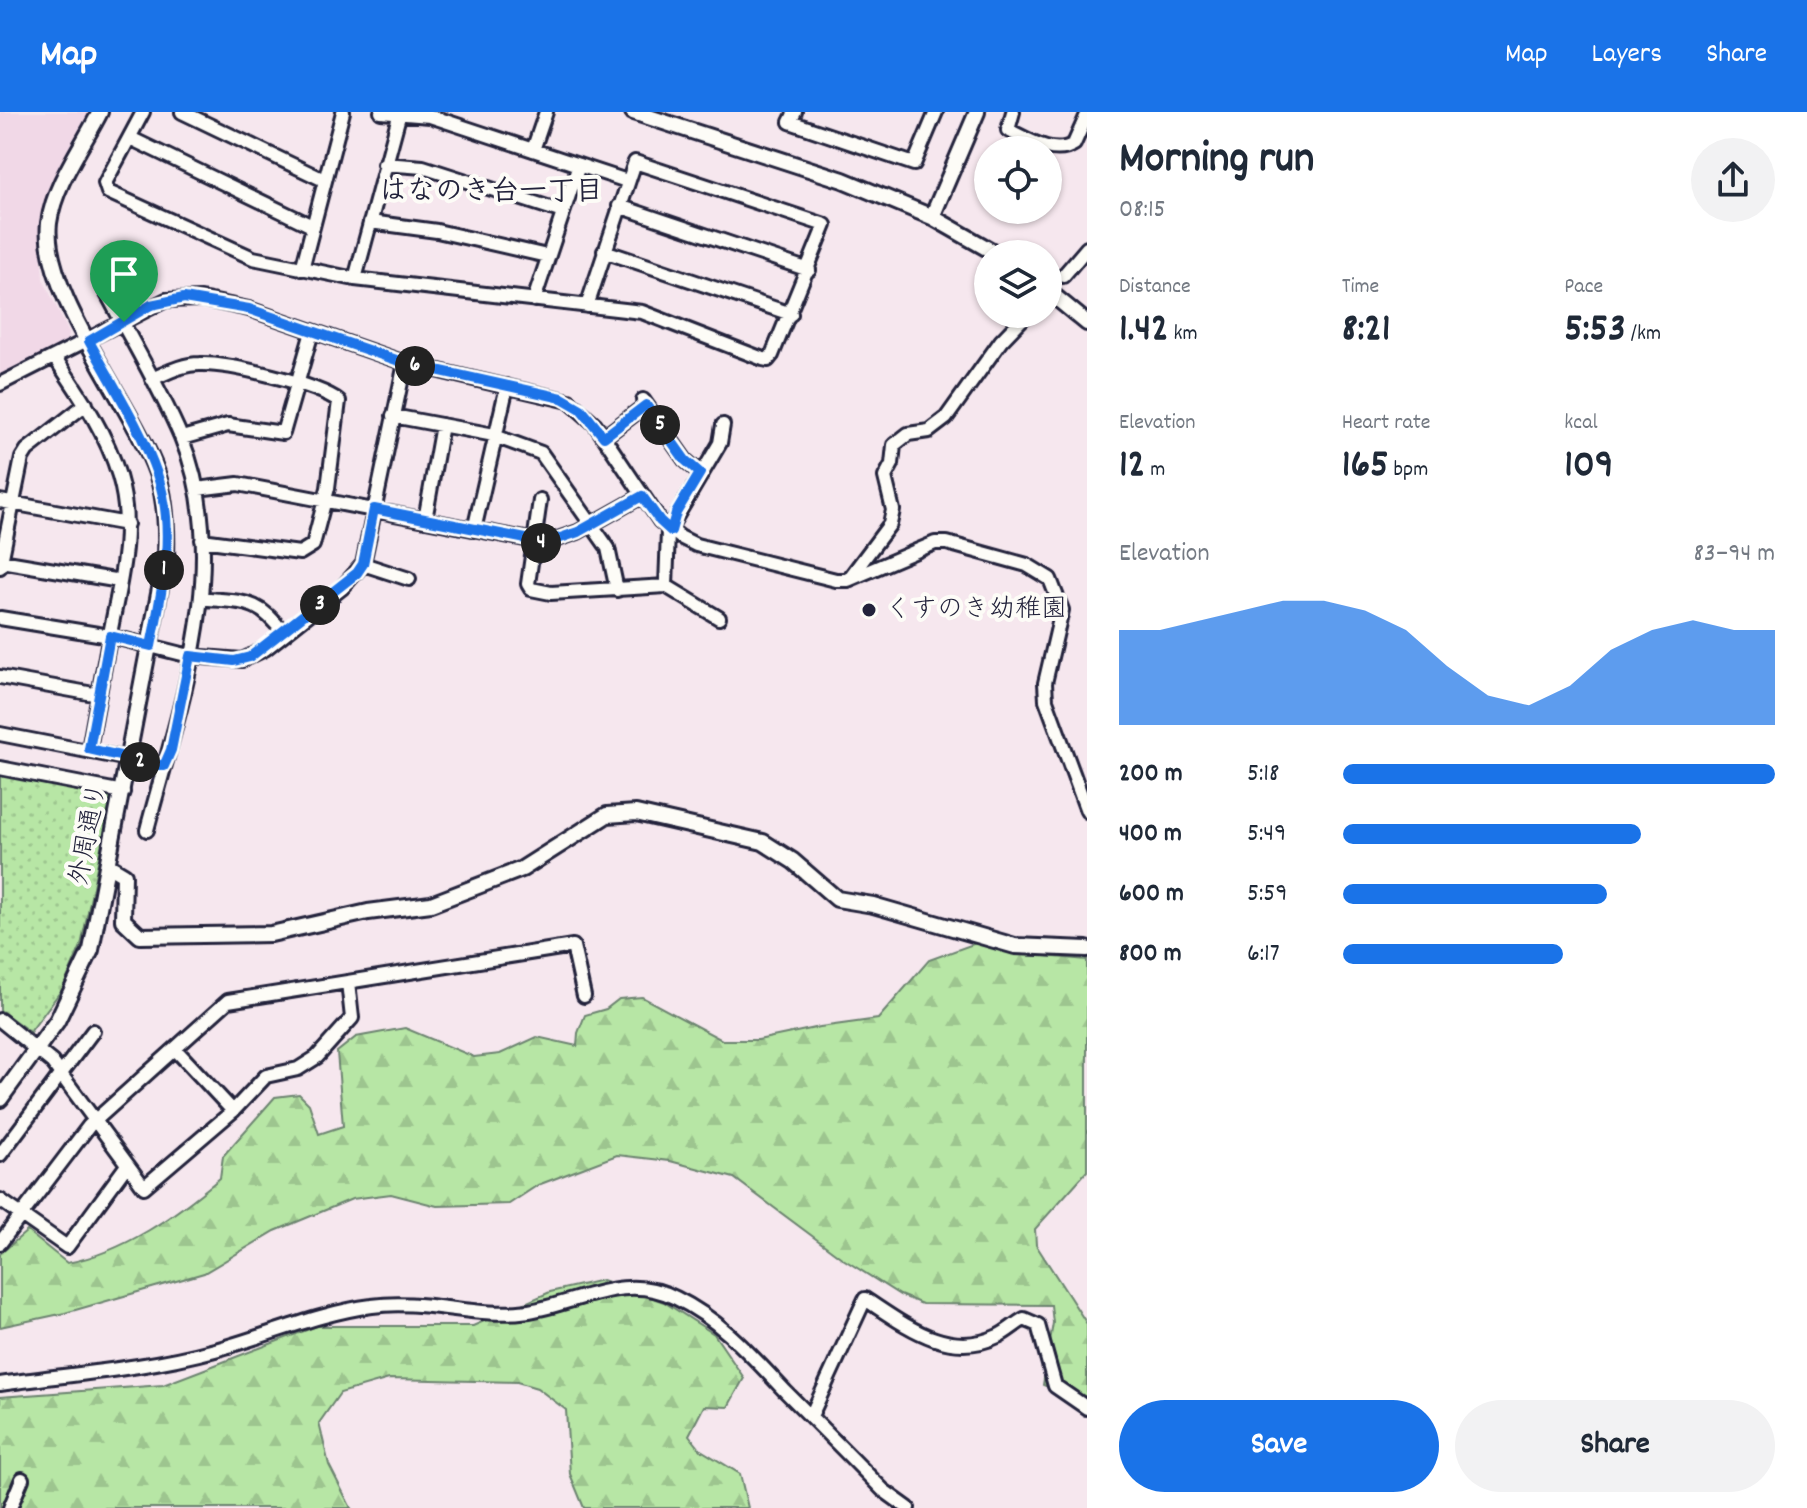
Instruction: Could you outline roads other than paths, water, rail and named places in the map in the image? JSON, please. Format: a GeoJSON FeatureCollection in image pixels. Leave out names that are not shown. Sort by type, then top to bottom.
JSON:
{"type":"FeatureCollection","features":[{"type":"Feature","properties":{"kind":"street","name":"外周通り"},"geometry":{"type":"LineString","coordinates":[[0,1099],[67,1005],[84,969],[96,930],[166,557],[161,487],[150,456],[58,279],[50,254],[49,224],[54,200],[100,112]]}},
{"type":"Feature","properties":{"kind":"street"},"geometry":{"type":"LineString","coordinates":[[182,112],[324,180]]}},
{"type":"Feature","properties":{"kind":"street"},"geometry":{"type":"LineString","coordinates":[[302,269],[343,112]]}},
{"type":"Feature","properties":{"kind":"street"},"geometry":{"type":"LineString","coordinates":[[381,112],[399,116],[430,116],[627,181]]}},
{"type":"Feature","properties":{"kind":"street"},"geometry":{"type":"LineString","coordinates":[[533,150],[546,112]]}},
{"type":"Feature","properties":{"kind":"street"},"geometry":{"type":"LineString","coordinates":[[633,112],[843,180],[932,217],[974,241]]}},
{"type":"Feature","properties":{"kind":"street"},"geometry":{"type":"LineString","coordinates":[[795,112],[790,122],[914,164],[933,113]]}},
{"type":"Feature","properties":{"kind":"street"},"geometry":{"type":"LineString","coordinates":[[932,217],[977,112]]}},
{"type":"Feature","properties":{"kind":"street"},"geometry":{"type":"LineString","coordinates":[[1013,112],[1008,130],[1035,144],[1060,148],[1074,144],[1087,115]]}},
{"type":"Feature","properties":{"kind":"street"},"geometry":{"type":"LineString","coordinates":[[138,114],[130,138],[105,183],[108,192],[253,258],[355,279],[534,300],[587,306],[642,312],[768,360],[791,314],[825,225],[635,162],[587,306]]}},
{"type":"Feature","properties":{"kind":"street"},"geometry":{"type":"LineString","coordinates":[[355,279],[399,116]]}},
{"type":"Feature","properties":{"kind":"street"},"geometry":{"type":"LineString","coordinates":[[130,138],[312,226]]}},
{"type":"Feature","properties":{"kind":"street"},"geometry":{"type":"LineString","coordinates":[[384,164],[423,167],[563,212]]}},
{"type":"Feature","properties":{"kind":"street"},"geometry":{"type":"LineString","coordinates":[[534,300],[579,165]]}},
{"type":"Feature","properties":{"kind":"street"},"geometry":{"type":"LineString","coordinates":[[619,206],[809,270]]}},
{"type":"Feature","properties":{"kind":"street"},"geometry":{"type":"LineString","coordinates":[[370,222],[437,231],[547,256]]}},
{"type":"Feature","properties":{"kind":"street"},"geometry":{"type":"LineString","coordinates":[[1063,276],[1087,248]]}},
{"type":"Feature","properties":{"kind":"street"},"geometry":{"type":"LineString","coordinates":[[604,251],[791,314]]}},
{"type":"Feature","properties":{"kind":"street"},"geometry":{"type":"LineString","coordinates":[[136,252],[100,280],[182,438],[197,489],[202,540],[201,598],[171,750],[147,830]]}},
{"type":"Feature","properties":{"kind":"street"},"geometry":{"type":"LineString","coordinates":[[0,384],[89,341],[151,305],[184,298],[249,309],[405,363],[569,401],[587,415],[604,437],[660,521],[696,545],[836,580],[848,580],[935,543],[947,543],[1027,565],[1050,579],[1062,610],[1045,683],[1046,700],[1087,811]]}},
{"type":"Feature","properties":{"kind":"street"},"geometry":{"type":"LineString","coordinates":[[1062,302],[1087,323]]}},
{"type":"Feature","properties":{"kind":"street"},"geometry":{"type":"LineString","coordinates":[[848,580],[890,524],[893,510],[885,477],[892,464],[894,445],[908,434],[929,431],[946,418],[1014,328]]}},
{"type":"Feature","properties":{"kind":"street"},"geometry":{"type":"LineString","coordinates":[[182,438],[228,425],[283,433],[312,332]]}},
{"type":"Feature","properties":{"kind":"street"},"geometry":{"type":"LineString","coordinates":[[55,358],[86,404],[119,477],[127,524],[125,561],[89,749]]}},
{"type":"Feature","properties":{"kind":"street"},"geometry":{"type":"LineString","coordinates":[[0,618],[110,636],[190,656],[242,660],[257,654],[342,588],[363,564],[405,363]]}},
{"type":"Feature","properties":{"kind":"street"},"geometry":{"type":"LineString","coordinates":[[152,379],[198,364],[296,383],[336,398],[341,406],[316,540],[304,552],[202,540]]}},
{"type":"Feature","properties":{"kind":"street"},"geometry":{"type":"LineString","coordinates":[[474,530],[507,386]]}},
{"type":"Feature","properties":{"kind":"street"},"geometry":{"type":"LineString","coordinates":[[604,437],[644,402],[685,460],[700,473]]}},
{"type":"Feature","properties":{"kind":"street"},"geometry":{"type":"LineString","coordinates":[[86,404],[27,450],[6,501],[1,564],[120,581]]}},
{"type":"Feature","properties":{"kind":"street"},"geometry":{"type":"LineString","coordinates":[[393,416],[494,436],[525,445],[547,458],[612,556],[617,590]]}},
{"type":"Feature","properties":{"kind":"street"},"geometry":{"type":"LineString","coordinates":[[425,520],[442,425]]}},
{"type":"Feature","properties":{"kind":"street"},"geometry":{"type":"LineString","coordinates":[[666,586],[668,535],[676,513],[720,443],[723,425]]}},
{"type":"Feature","properties":{"kind":"street"},"geometry":{"type":"LineString","coordinates":[[197,489],[238,484],[535,543],[562,540],[642,496]]}},
{"type":"Feature","properties":{"kind":"street"},"geometry":{"type":"LineString","coordinates":[[540,500],[531,589],[551,593],[666,586],[719,618]]}},
{"type":"Feature","properties":{"kind":"street"},"geometry":{"type":"LineString","coordinates":[[6,501],[127,524]]}},
{"type":"Feature","properties":{"kind":"street"},"geometry":{"type":"LineString","coordinates":[[363,564],[409,579]]}},
{"type":"Feature","properties":{"kind":"street"},"geometry":{"type":"LineString","coordinates":[[201,598],[256,605],[270,613],[284,634]]}},
{"type":"Feature","properties":{"kind":"street"},"geometry":{"type":"LineString","coordinates":[[0,677],[99,695]]}},
{"type":"Feature","properties":{"kind":"street"},"geometry":{"type":"LineString","coordinates":[[0,734],[164,766]]}},
{"type":"Feature","properties":{"kind":"street"},"geometry":{"type":"LineString","coordinates":[[0,768],[123,792]]}},
{"type":"Feature","properties":{"kind":"street"},"geometry":{"type":"LineString","coordinates":[[109,866],[124,875],[123,920],[140,936],[271,934],[368,912],[431,904],[522,869],[600,818],[636,813],[763,842],[793,861],[837,899],[873,905],[1015,946],[1087,949]]}},
{"type":"Feature","properties":{"kind":"street"},"geometry":{"type":"LineString","coordinates":[[0,1243],[95,1120],[228,1001],[573,946],[584,996]]}},
{"type":"Feature","properties":{"kind":"street"},"geometry":{"type":"LineString","coordinates":[[0,1020],[37,1049],[60,1073],[144,1187],[233,1111],[266,1076],[298,1069],[317,1057],[352,1018],[348,982]]}},
{"type":"Feature","properties":{"kind":"street"},"geometry":{"type":"LineString","coordinates":[[0,1155],[93,1031]]}},
{"type":"Feature","properties":{"kind":"street"},"geometry":{"type":"LineString","coordinates":[[175,1049],[233,1111]]}},
{"type":"Feature","properties":{"kind":"street"},"geometry":{"type":"LineString","coordinates":[[0,1200],[62,1244],[70,1245],[127,1165]]}},
{"type":"Feature","properties":{"kind":"street"},"geometry":{"type":"LineString","coordinates":[[0,1384],[161,1363],[336,1312],[375,1305],[422,1305],[499,1314],[530,1311],[615,1287],[673,1296],[713,1319],[738,1339],[883,1490],[908,1508]]}},
{"type":"Feature","properties":{"kind":"street"},"geometry":{"type":"LineString","coordinates":[[811,1416],[865,1299],[932,1339],[955,1345],[998,1336],[1024,1319],[1030,1320],[1038,1325],[1055,1386],[1087,1408]]}},
{"type":"Feature","properties":{"kind":"street"},"geometry":{"type":"LineString","coordinates":[[10,1508],[22,1479]]}},
{"type":"Feature","properties":{"kind":"place","name":"くすのき幼稚園"},"geometry":{"type":"Point","coordinates":[869,610]}},
{"type":"Feature","properties":{"kind":"district","name":"はなのき台一丁目"},"geometry":{"type":"Point","coordinates":[491,194]}}]}
